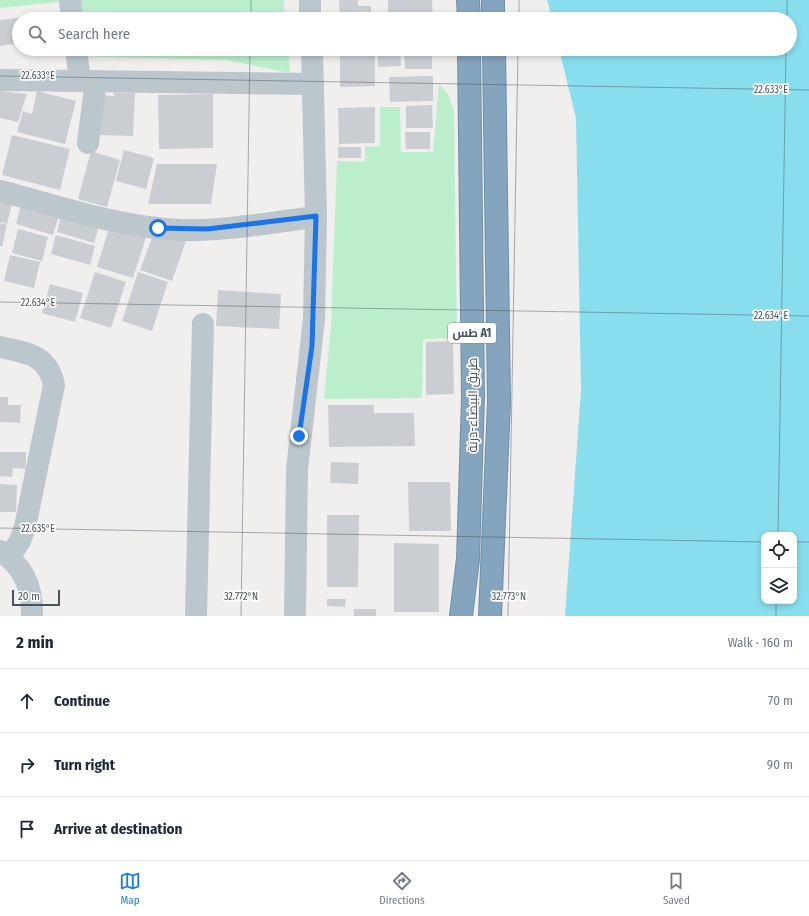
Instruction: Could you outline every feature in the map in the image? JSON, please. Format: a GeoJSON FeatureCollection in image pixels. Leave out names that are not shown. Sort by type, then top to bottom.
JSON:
{"type":"FeatureCollection","features":[{"type":"Feature","properties":{"kind":"highway"},"geometry":{"type":"LineString","coordinates":[[468,0],[469,12]]}},
{"type":"Feature","properties":{"kind":"highway"},"geometry":{"type":"LineString","coordinates":[[493,0],[493,12]]}},
{"type":"Feature","properties":{"kind":"highway","name":"طريق البيضاء-درنة"},"geometry":{"type":"LineString","coordinates":[[461,616],[468,559],[473,397],[469,56]]}},
{"type":"Feature","properties":{"kind":"highway","name":"طريق البيضاء-درنة"},"geometry":{"type":"LineString","coordinates":[[490,616],[499,402],[494,56]]}},
{"type":"Feature","properties":{"kind":"street"},"geometry":{"type":"LineString","coordinates":[[70,0],[71,12]]}},
{"type":"Feature","properties":{"kind":"street"},"geometry":{"type":"LineString","coordinates":[[310,0],[310,12]]}},
{"type":"Feature","properties":{"kind":"street"},"geometry":{"type":"LineString","coordinates":[[79,56],[88,81],[88,143]]}},
{"type":"Feature","properties":{"kind":"street"},"geometry":{"type":"LineString","coordinates":[[294,616],[297,469],[312,346],[316,216],[312,56]]}},
{"type":"Feature","properties":{"kind":"street"},"geometry":{"type":"LineString","coordinates":[[0,80],[313,84]]}},
{"type":"Feature","properties":{"kind":"street"},"geometry":{"type":"LineString","coordinates":[[0,191],[129,224],[158,228],[207,229],[316,216]]}},
{"type":"Feature","properties":{"kind":"street"},"geometry":{"type":"LineString","coordinates":[[196,616],[203,324]]}},
{"type":"Feature","properties":{"kind":"street"},"geometry":{"type":"LineString","coordinates":[[0,347],[31,354],[40,359],[47,366],[52,375],[54,385],[25,527],[20,541],[5,554],[22,570],[30,587],[32,616]]}},
{"type":"Feature","properties":{"kind":"green space"},"geometry":{"type":"Polygon","coordinates":[[[0,0],[284,0],[285,12],[69,12],[68,1],[0,8],[0,0]]]}},
{"type":"Feature","properties":{"kind":"green space"},"geometry":{"type":"Polygon","coordinates":[[[71,56],[289,56],[290,73],[226,60],[71,56]]]}},
{"type":"Feature","properties":{"kind":"green space"},"geometry":{"type":"Polygon","coordinates":[[[439,84],[448,94],[454,111],[457,338],[423,339],[422,398],[324,399],[331,326],[337,161],[365,162],[365,147],[380,146],[380,107],[400,107],[401,152],[433,152],[439,84]]]}},
{"type":"Feature","properties":{"kind":"water"},"geometry":{"type":"Polygon","coordinates":[[[547,0],[809,0],[809,616],[565,616],[581,390],[576,118],[561,56],[797,56],[797,12],[550,12],[547,0]]]}},
{"type":"Feature","properties":{"kind":"building"},"geometry":{"type":"Polygon","coordinates":[[[339,0],[358,0],[358,6],[371,6],[371,12],[340,12],[339,0]]]}},
{"type":"Feature","properties":{"kind":"building"},"geometry":{"type":"Polygon","coordinates":[[[388,0],[432,0],[433,12],[388,12],[388,0]]]}},
{"type":"Feature","properties":{"kind":"building"},"geometry":{"type":"Polygon","coordinates":[[[12,19],[12,44],[0,46],[0,20],[12,19]]]}},
{"type":"Feature","properties":{"kind":"building"},"geometry":{"type":"Polygon","coordinates":[[[340,56],[375,56],[375,86],[340,87],[340,56]]]}},
{"type":"Feature","properties":{"kind":"building"},"geometry":{"type":"Polygon","coordinates":[[[377,56],[400,56],[401,66],[378,67],[377,56]]]}},
{"type":"Feature","properties":{"kind":"building"},"geometry":{"type":"Polygon","coordinates":[[[404,56],[432,56],[432,69],[405,69],[404,56]]]}},
{"type":"Feature","properties":{"kind":"building"},"geometry":{"type":"Polygon","coordinates":[[[433,76],[433,101],[390,102],[389,77],[433,76]]]}},
{"type":"Feature","properties":{"kind":"building"},"geometry":{"type":"Polygon","coordinates":[[[0,91],[27,94],[18,122],[0,118],[0,91]]]}},
{"type":"Feature","properties":{"kind":"building"},"geometry":{"type":"Polygon","coordinates":[[[37,91],[76,101],[65,144],[17,132],[23,111],[32,114],[37,91]]]}},
{"type":"Feature","properties":{"kind":"building"},"geometry":{"type":"Polygon","coordinates":[[[114,93],[135,93],[133,136],[95,135],[97,95],[114,96],[114,93]]]}},
{"type":"Feature","properties":{"kind":"building"},"geometry":{"type":"Polygon","coordinates":[[[213,94],[213,148],[159,149],[158,95],[213,94]]]}},
{"type":"Feature","properties":{"kind":"building"},"geometry":{"type":"Polygon","coordinates":[[[432,105],[433,128],[406,128],[406,106],[432,105]]]}},
{"type":"Feature","properties":{"kind":"building"},"geometry":{"type":"Polygon","coordinates":[[[375,107],[375,143],[339,144],[338,108],[375,107]]]}},
{"type":"Feature","properties":{"kind":"building"},"geometry":{"type":"Polygon","coordinates":[[[405,132],[430,132],[430,149],[406,149],[405,132]]]}},
{"type":"Feature","properties":{"kind":"building"},"geometry":{"type":"Polygon","coordinates":[[[12,135],[70,149],[60,190],[2,175],[12,135]]]}},
{"type":"Feature","properties":{"kind":"building"},"geometry":{"type":"Polygon","coordinates":[[[338,147],[361,147],[361,158],[338,158],[338,147]]]}},
{"type":"Feature","properties":{"kind":"building"},"geometry":{"type":"Polygon","coordinates":[[[124,150],[154,158],[146,189],[116,181],[124,150]]]}},
{"type":"Feature","properties":{"kind":"building"},"geometry":{"type":"Polygon","coordinates":[[[91,151],[120,160],[107,207],[78,199],[91,151]]]}},
{"type":"Feature","properties":{"kind":"building"},"geometry":{"type":"Polygon","coordinates":[[[157,164],[217,164],[211,204],[148,204],[157,164]]]}},
{"type":"Feature","properties":{"kind":"building"},"geometry":{"type":"Polygon","coordinates":[[[0,191],[14,195],[7,224],[0,222],[0,191]]]}},
{"type":"Feature","properties":{"kind":"building"},"geometry":{"type":"Polygon","coordinates":[[[23,198],[61,209],[53,235],[16,224],[23,198]]]}},
{"type":"Feature","properties":{"kind":"building"},"geometry":{"type":"Polygon","coordinates":[[[63,209],[101,220],[94,243],[57,232],[63,209]]]}},
{"type":"Feature","properties":{"kind":"building"},"geometry":{"type":"Polygon","coordinates":[[[111,222],[147,234],[133,278],[97,267],[111,222]]]}},
{"type":"Feature","properties":{"kind":"building"},"geometry":{"type":"Polygon","coordinates":[[[0,223],[7,225],[2,247],[0,246],[0,223]]]}},
{"type":"Feature","properties":{"kind":"building"},"geometry":{"type":"Polygon","coordinates":[[[18,229],[48,237],[42,261],[12,253],[18,229]]]}},
{"type":"Feature","properties":{"kind":"building"},"geometry":{"type":"Polygon","coordinates":[[[155,230],[186,241],[172,281],[140,270],[155,230]]]}},
{"type":"Feature","properties":{"kind":"building"},"geometry":{"type":"Polygon","coordinates":[[[56,235],[95,246],[90,265],[51,254],[56,235]]]}},
{"type":"Feature","properties":{"kind":"building"},"geometry":{"type":"Polygon","coordinates":[[[10,255],[40,262],[34,288],[4,281],[10,255]]]}},
{"type":"Feature","properties":{"kind":"building"},"geometry":{"type":"Polygon","coordinates":[[[95,272],[126,282],[111,328],[80,318],[95,272]]]}},
{"type":"Feature","properties":{"kind":"building"},"geometry":{"type":"Polygon","coordinates":[[[138,272],[168,282],[152,331],[122,321],[138,272]]]}},
{"type":"Feature","properties":{"kind":"building"},"geometry":{"type":"Polygon","coordinates":[[[50,284],[83,293],[75,322],[42,313],[50,284]]]}},
{"type":"Feature","properties":{"kind":"building"},"geometry":{"type":"Polygon","coordinates":[[[218,290],[281,294],[279,329],[216,326],[218,290]]]}},
{"type":"Feature","properties":{"kind":"building"},"geometry":{"type":"Polygon","coordinates":[[[453,341],[454,394],[426,395],[426,342],[453,341]]]}},
{"type":"Feature","properties":{"kind":"building"},"geometry":{"type":"Polygon","coordinates":[[[0,397],[8,397],[8,405],[21,405],[20,423],[0,422],[0,397]]]}},
{"type":"Feature","properties":{"kind":"building"},"geometry":{"type":"Polygon","coordinates":[[[328,405],[374,405],[374,413],[414,413],[415,446],[329,447],[328,405]]]}},
{"type":"Feature","properties":{"kind":"building"},"geometry":{"type":"Polygon","coordinates":[[[0,452],[26,452],[26,469],[13,468],[12,477],[0,476],[0,452]]]}},
{"type":"Feature","properties":{"kind":"building"},"geometry":{"type":"Polygon","coordinates":[[[331,462],[359,463],[358,484],[330,483],[331,462]]]}},
{"type":"Feature","properties":{"kind":"building"},"geometry":{"type":"Polygon","coordinates":[[[408,482],[450,482],[451,531],[409,531],[408,482]]]}},
{"type":"Feature","properties":{"kind":"building"},"geometry":{"type":"Polygon","coordinates":[[[0,484],[17,485],[16,512],[0,512],[0,484]]]}},
{"type":"Feature","properties":{"kind":"building"},"geometry":{"type":"Polygon","coordinates":[[[327,515],[359,515],[358,587],[327,587],[327,515]]]}},
{"type":"Feature","properties":{"kind":"building"},"geometry":{"type":"Polygon","coordinates":[[[394,543],[439,544],[439,612],[394,612],[394,543]]]}},
{"type":"Feature","properties":{"kind":"building"},"geometry":{"type":"Polygon","coordinates":[[[327,599],[346,599],[345,607],[327,606],[327,599]]]}},
{"type":"Feature","properties":{"kind":"building"},"geometry":{"type":"Polygon","coordinates":[[[354,609],[376,609],[376,616],[354,616],[354,609]]]}},
{"type":"Feature","properties":{"kind":"route"},"geometry":{"type":"LineString","coordinates":[[158,228],[182,230],[207,229],[316,216],[312,346],[299,436]]}}]}
